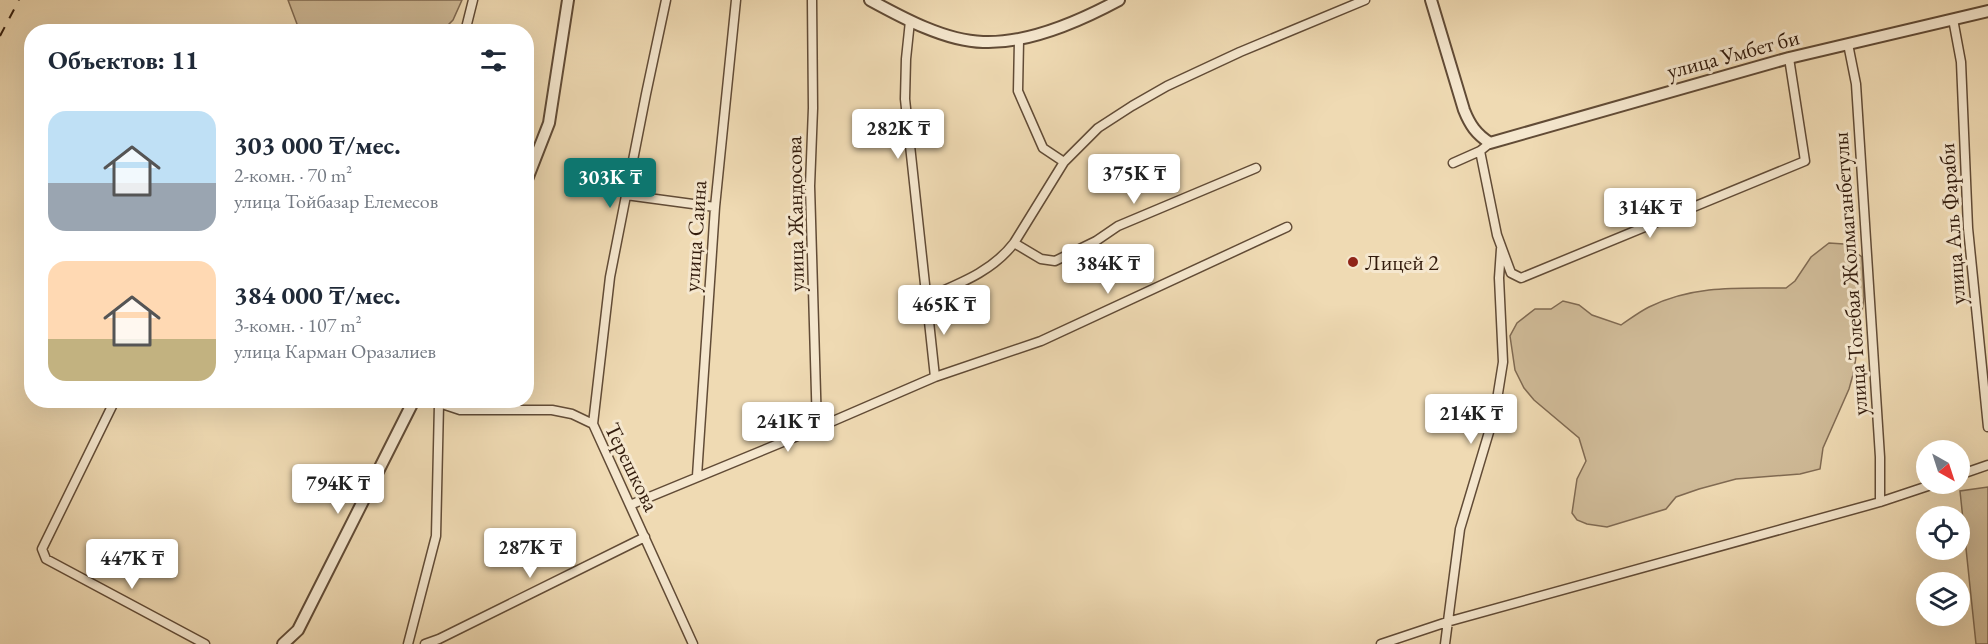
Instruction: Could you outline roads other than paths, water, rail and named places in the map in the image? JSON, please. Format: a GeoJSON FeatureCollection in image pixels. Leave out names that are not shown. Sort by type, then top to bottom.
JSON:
{"type":"FeatureCollection","features":[{"type":"Feature","properties":{"kind":"street"},"geometry":{"type":"LineString","coordinates":[[467,24],[473,0]]}},
{"type":"Feature","properties":{"kind":"street"},"geometry":{"type":"LineString","coordinates":[[534,161],[549,123],[568,0]]}},
{"type":"Feature","properties":{"kind":"street"},"geometry":{"type":"LineString","coordinates":[[593,424],[610,277],[666,0]]}},
{"type":"Feature","properties":{"kind":"street","name":"улица Саина"},"geometry":{"type":"LineString","coordinates":[[697,476],[715,207],[736,0]]}},
{"type":"Feature","properties":{"kind":"street","name":"улица Жандосова"},"geometry":{"type":"LineString","coordinates":[[812,0],[813,108],[810,186],[817,428]]}},
{"type":"Feature","properties":{"kind":"street"},"geometry":{"type":"LineString","coordinates":[[870,0],[910,21],[957,38],[982,42],[1019,40],[1084,18],[1119,0]]}},
{"type":"Feature","properties":{"kind":"street"},"geometry":{"type":"LineString","coordinates":[[926,298],[994,264],[1014,243],[1064,162],[1098,128],[1167,87],[1240,52],[1365,0]]}},
{"type":"Feature","properties":{"kind":"street"},"geometry":{"type":"LineString","coordinates":[[1431,0],[1471,127],[1490,143],[1480,151],[1453,163]]}},
{"type":"Feature","properties":{"kind":"street","name":"улица Умбет би"},"geometry":{"type":"LineString","coordinates":[[1490,143],[1789,58],[1988,10]]}},
{"type":"Feature","properties":{"kind":"street","name":"улица Аль Фараби"},"geometry":{"type":"LineString","coordinates":[[1953,19],[1961,62],[1968,228],[1988,428]]}},
{"type":"Feature","properties":{"kind":"street"},"geometry":{"type":"LineString","coordinates":[[910,21],[905,99],[934,377]]}},
{"type":"Feature","properties":{"kind":"street"},"geometry":{"type":"LineString","coordinates":[[1019,40],[1018,91],[1043,148],[1064,162]]}},
{"type":"Feature","properties":{"kind":"street","name":"улица Толебая Жолмаганбетулы"},"geometry":{"type":"LineString","coordinates":[[1848,44],[1856,84],[1880,457],[1880,502]]}},
{"type":"Feature","properties":{"kind":"street"},"geometry":{"type":"LineString","coordinates":[[1480,151],[1497,235],[1511,273],[1521,278],[1805,161],[1789,58]]}},
{"type":"Feature","properties":{"kind":"street"},"geometry":{"type":"LineString","coordinates":[[1014,243],[1041,259],[1056,261],[1096,241],[1118,226],[1256,168]]}},
{"type":"Feature","properties":{"kind":"street"},"geometry":{"type":"LineString","coordinates":[[626,195],[715,207]]}},
{"type":"Feature","properties":{"kind":"street"},"geometry":{"type":"LineString","coordinates":[[630,504],[817,428],[934,377],[1041,341],[1287,227]]}},
{"type":"Feature","properties":{"kind":"street"},"geometry":{"type":"LineString","coordinates":[[1445,644],[1460,530],[1494,412],[1503,362],[1499,278],[1501,246]]}},
{"type":"Feature","properties":{"kind":"street"},"geometry":{"type":"LineString","coordinates":[[111,408],[42,549],[46,559],[206,644]]}},
{"type":"Feature","properties":{"kind":"street"},"geometry":{"type":"LineString","coordinates":[[283,644],[298,630],[410,408]]}},
{"type":"Feature","properties":{"kind":"street"},"geometry":{"type":"LineString","coordinates":[[408,644],[436,536],[439,408]]}},
{"type":"Feature","properties":{"kind":"street","name":"Терешкова"},"geometry":{"type":"LineString","coordinates":[[453,408],[460,410],[552,410],[572,414],[593,424],[693,644]]}},
{"type":"Feature","properties":{"kind":"street"},"geometry":{"type":"LineString","coordinates":[[1970,471],[1988,465]]}},
{"type":"Feature","properties":{"kind":"street"},"geometry":{"type":"LineString","coordinates":[[1381,644],[1447,622],[1916,490]]}},
{"type":"Feature","properties":{"kind":"street"},"geometry":{"type":"LineString","coordinates":[[425,644],[645,537]]}},
{"type":"Feature","properties":{"kind":"railway"},"geometry":{"type":"LineString","coordinates":[[0,36],[19,0]]}},
{"type":"Feature","properties":{"kind":"place","name":"Лицей 2"},"geometry":{"type":"Point","coordinates":[1353,262]}}]}
